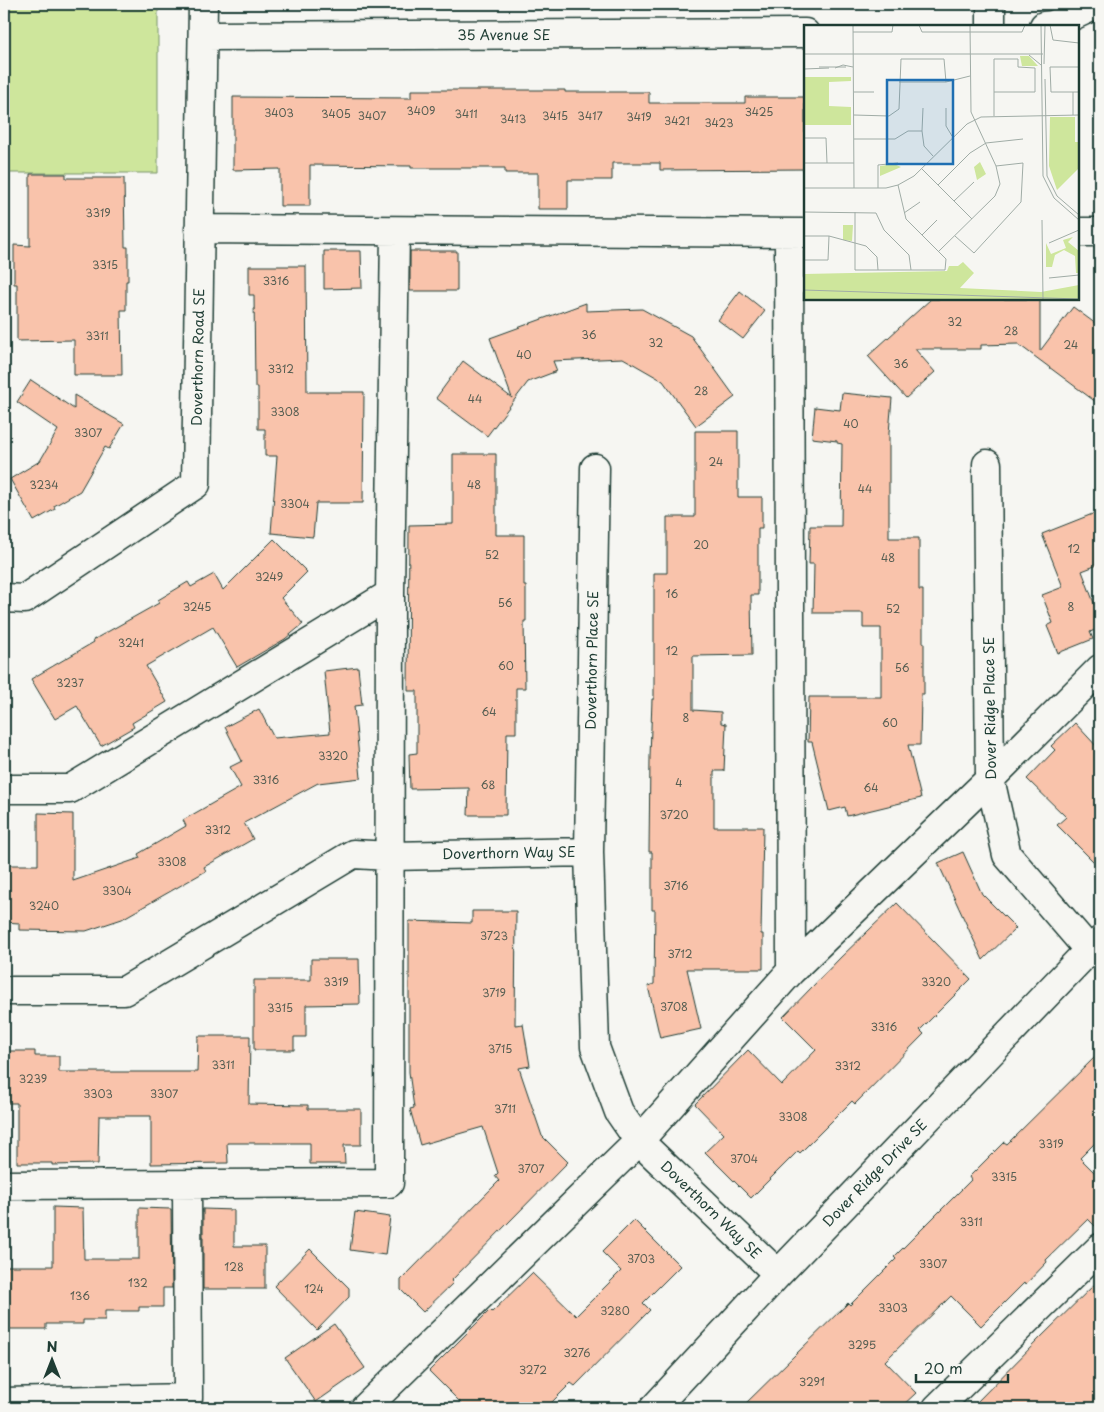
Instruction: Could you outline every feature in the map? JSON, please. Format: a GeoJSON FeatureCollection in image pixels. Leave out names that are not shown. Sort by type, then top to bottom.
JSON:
{"type":"FeatureCollection","features":[{"type":"Feature","properties":{"kind":"street","name":"Doverthorn Road SE"},"geometry":{"type":"LineString","coordinates":[[4,598],[24,599],[196,484],[203,4]]}},
{"type":"Feature","properties":{"kind":"street"},"geometry":{"type":"LineString","coordinates":[[991,4],[991,25]]}},
{"type":"Feature","properties":{"kind":"street"},"geometry":{"type":"LineString","coordinates":[[1053,25],[1098,4]]}},
{"type":"Feature","properties":{"kind":"street","name":"35 Avenue SE"},"geometry":{"type":"LineString","coordinates":[[203,36],[804,34]]}},
{"type":"Feature","properties":{"kind":"street"},"geometry":{"type":"LineString","coordinates":[[199,229],[797,233],[791,971]]}},
{"type":"Feature","properties":{"kind":"street"},"geometry":{"type":"LineString","coordinates":[[4,1185],[389,1183],[390,594],[395,231]]}},
{"type":"Feature","properties":{"kind":"street"},"geometry":{"type":"LineString","coordinates":[[1079,232],[1100,232]]}},
{"type":"Feature","properties":{"kind":"street","name":"Dover Ridge Place SE"},"geometry":{"type":"LineString","coordinates":[[987,464],[990,779],[1007,855],[1095,945]]}},
{"type":"Feature","properties":{"kind":"street","name":"Doverthorn Place SE"},"geometry":{"type":"LineString","coordinates":[[589,852],[595,468]]}},
{"type":"Feature","properties":{"kind":"street"},"geometry":{"type":"LineString","coordinates":[[4,789],[70,789],[390,594]]}},
{"type":"Feature","properties":{"kind":"street"},"geometry":{"type":"LineString","coordinates":[[365,1408],[639,1141],[791,971],[990,779],[1100,669]]}},
{"type":"Feature","properties":{"kind":"street","name":"Doverthorn Way SE"},"geometry":{"type":"LineString","coordinates":[[4,991],[124,991],[353,854],[390,856],[589,852],[595,1046],[619,1112],[639,1141],[778,1274]]}},
{"type":"Feature","properties":{"kind":"street","name":"Dover Ridge Drive SE"},"geometry":{"type":"LineString","coordinates":[[654,1408],[778,1274],[1095,945]]}},
{"type":"Feature","properties":{"kind":"street"},"geometry":{"type":"LineString","coordinates":[[4,1402],[188,1398],[187,1185]]}},
{"type":"Feature","properties":{"kind":"street"},"geometry":{"type":"LineString","coordinates":[[937,1408],[1100,1248]]}},
{"type":"Feature","properties":{"kind":"green space"},"geometry":{"type":"Polygon","coordinates":[[[9,4],[158,4],[158,173],[7,173],[9,4]]]}},
{"type":"Feature","properties":{"kind":"building"},"geometry":{"type":"Polygon","coordinates":[[[411,90],[649,92],[649,103],[745,103],[745,97],[804,97],[804,169],[660,170],[660,163],[612,163],[612,180],[568,180],[568,209],[538,209],[538,173],[505,173],[505,168],[310,165],[310,206],[280,206],[280,169],[233,170],[233,97],[411,98],[411,90]]]}},
{"type":"Feature","properties":{"kind":"building"},"geometry":{"type":"Polygon","coordinates":[[[30,174],[66,174],[66,178],[124,178],[125,247],[128,247],[128,281],[126,281],[126,310],[121,310],[122,375],[74,375],[74,340],[17,341],[17,284],[14,284],[14,245],[30,246],[30,174]]]}},
{"type":"Feature","properties":{"kind":"building"},"geometry":{"type":"Polygon","coordinates":[[[324,251],[361,251],[362,288],[324,289],[324,251]]]}},
{"type":"Feature","properties":{"kind":"building"},"geometry":{"type":"Polygon","coordinates":[[[410,251],[457,251],[457,291],[410,291],[410,251]]]}},
{"type":"Feature","properties":{"kind":"building"},"geometry":{"type":"Polygon","coordinates":[[[249,266],[306,266],[307,392],[364,392],[363,503],[316,503],[313,537],[271,533],[277,456],[265,456],[265,429],[258,429],[258,387],[255,387],[254,295],[249,295],[249,266]]]}},
{"type":"Feature","properties":{"kind":"building"},"geometry":{"type":"Polygon","coordinates":[[[740,291],[765,311],[743,339],[718,320],[740,291]]]}},
{"type":"Feature","properties":{"kind":"building"},"geometry":{"type":"Polygon","coordinates":[[[930,300],[1040,300],[1040,351],[1073,307],[1100,327],[1100,405],[1018,344],[981,345],[981,349],[915,349],[935,372],[906,398],[868,356],[930,300]]]}},
{"type":"Feature","properties":{"kind":"building"},"geometry":{"type":"Polygon","coordinates":[[[586,303],[586,311],[642,309],[691,336],[735,397],[696,426],[663,381],[623,358],[553,361],[557,371],[528,382],[487,436],[436,398],[463,361],[512,398],[490,338],[586,303]]]}},
{"type":"Feature","properties":{"kind":"building"},"geometry":{"type":"Polygon","coordinates":[[[31,380],[74,409],[74,395],[124,424],[109,449],[105,447],[80,491],[54,506],[55,509],[34,521],[10,479],[40,461],[58,430],[17,402],[31,380]]]}},
{"type":"Feature","properties":{"kind":"building"},"geometry":{"type":"Polygon","coordinates":[[[842,393],[892,398],[889,433],[889,538],[919,538],[919,590],[923,590],[924,643],[924,694],[921,694],[920,745],[908,745],[921,798],[847,816],[845,807],[829,811],[812,742],[808,742],[809,697],[881,697],[881,628],[863,628],[863,613],[813,613],[814,564],[809,564],[810,526],[841,526],[842,444],[837,443],[837,441],[812,438],[815,407],[840,410],[842,393]]]}},
{"type":"Feature","properties":{"kind":"building"},"geometry":{"type":"Polygon","coordinates":[[[695,431],[738,431],[738,497],[762,497],[762,528],[758,528],[758,595],[751,595],[752,655],[693,656],[693,710],[721,712],[721,723],[726,724],[724,771],[714,771],[714,827],[763,827],[761,934],[763,934],[763,969],[687,969],[701,1029],[660,1038],[648,986],[654,984],[655,910],[652,910],[652,852],[649,852],[650,757],[652,699],[654,699],[654,573],[667,573],[667,517],[695,517],[695,431]]]}},
{"type":"Feature","properties":{"kind":"building"},"geometry":{"type":"Polygon","coordinates":[[[453,454],[496,454],[496,535],[524,535],[524,586],[526,586],[526,621],[524,621],[525,688],[516,688],[516,733],[507,733],[506,815],[468,815],[469,788],[410,789],[409,754],[417,753],[417,691],[408,691],[409,525],[453,524],[453,454]]]}},
{"type":"Feature","properties":{"kind":"building"},"geometry":{"type":"Polygon","coordinates":[[[1100,511],[1100,564],[1082,571],[1100,619],[1100,628],[1090,632],[1093,639],[1058,653],[1047,626],[1053,623],[1042,595],[1063,587],[1042,534],[1100,511]]]}},
{"type":"Feature","properties":{"kind":"building"},"geometry":{"type":"Polygon","coordinates":[[[274,539],[307,572],[281,598],[303,624],[285,639],[237,667],[213,627],[146,666],[167,702],[132,723],[134,727],[101,746],[77,706],[55,719],[31,679],[94,642],[93,640],[159,603],[158,600],[188,582],[191,587],[214,574],[223,590],[274,539]]]}},
{"type":"Feature","properties":{"kind":"building"},"geometry":{"type":"Polygon","coordinates":[[[358,667],[362,705],[354,706],[361,778],[318,783],[244,823],[253,839],[204,867],[206,871],[122,919],[86,931],[19,930],[19,923],[4,922],[4,865],[38,865],[38,813],[73,814],[73,881],[140,858],[138,854],[186,826],[183,820],[241,787],[230,767],[242,761],[225,727],[259,709],[274,738],[330,733],[324,671],[358,667]]]}},
{"type":"Feature","properties":{"kind":"building"},"geometry":{"type":"Polygon","coordinates":[[[1075,723],[1100,750],[1100,868],[1057,825],[1066,817],[1027,779],[1055,750],[1051,746],[1075,723]]]}},
{"type":"Feature","properties":{"kind":"building"},"geometry":{"type":"Polygon","coordinates":[[[963,852],[982,894],[1016,928],[983,960],[938,863],[963,852]]]}},
{"type":"Feature","properties":{"kind":"building"},"geometry":{"type":"Polygon","coordinates":[[[897,903],[971,979],[920,1030],[924,1034],[855,1104],[852,1101],[751,1198],[705,1152],[724,1134],[695,1104],[748,1050],[782,1085],[816,1050],[783,1017],[897,903]]]}},
{"type":"Feature","properties":{"kind":"building"},"geometry":{"type":"Polygon","coordinates":[[[472,911],[516,911],[515,1025],[523,1024],[530,1066],[519,1068],[542,1136],[568,1162],[423,1312],[401,1290],[401,1280],[499,1181],[495,1176],[498,1173],[483,1127],[420,1145],[410,1109],[414,1108],[409,1072],[409,921],[472,923],[472,911]]]}},
{"type":"Feature","properties":{"kind":"building"},"geometry":{"type":"Polygon","coordinates":[[[311,959],[359,959],[360,1004],[306,1005],[306,1037],[294,1037],[294,1050],[254,1050],[254,980],[311,980],[311,959]]]}},
{"type":"Feature","properties":{"kind":"building"},"geometry":{"type":"Polygon","coordinates":[[[198,1036],[250,1036],[249,1104],[308,1105],[308,1109],[361,1109],[361,1145],[344,1145],[345,1164],[310,1164],[310,1143],[227,1143],[228,1163],[151,1164],[151,1116],[99,1116],[98,1164],[52,1165],[52,1163],[17,1163],[17,1103],[8,1103],[7,1051],[35,1051],[35,1056],[59,1056],[59,1072],[197,1072],[198,1036]]]}},
{"type":"Feature","properties":{"kind":"building"},"geometry":{"type":"Polygon","coordinates":[[[1100,1052],[1100,1138],[1080,1158],[1100,1178],[1100,1231],[1088,1219],[1046,1260],[1047,1262],[1025,1285],[1024,1283],[981,1326],[951,1296],[885,1361],[916,1393],[900,1408],[741,1408],[848,1303],[850,1305],[896,1259],[894,1257],[971,1180],[969,1177],[1004,1142],[1007,1144],[1100,1052]]]}},
{"type":"Feature","properties":{"kind":"building"},"geometry":{"type":"Polygon","coordinates":[[[53,1207],[83,1208],[84,1259],[139,1259],[139,1208],[171,1209],[172,1288],[163,1288],[163,1307],[139,1307],[139,1311],[105,1311],[105,1320],[83,1320],[83,1324],[46,1324],[46,1329],[4,1329],[4,1266],[53,1266],[53,1207]]]}},
{"type":"Feature","properties":{"kind":"building"},"geometry":{"type":"Polygon","coordinates":[[[203,1209],[234,1210],[234,1246],[265,1246],[265,1289],[203,1289],[203,1209]]]}},
{"type":"Feature","properties":{"kind":"building"},"geometry":{"type":"Polygon","coordinates":[[[355,1212],[390,1217],[385,1255],[350,1250],[355,1212]]]}},
{"type":"Feature","properties":{"kind":"building"},"geometry":{"type":"Polygon","coordinates":[[[634,1220],[680,1266],[643,1303],[650,1310],[575,1386],[571,1383],[546,1408],[466,1408],[429,1371],[490,1310],[492,1312],[532,1273],[576,1316],[621,1271],[602,1252],[634,1220]]]}},
{"type":"Feature","properties":{"kind":"building"},"geometry":{"type":"Polygon","coordinates":[[[310,1249],[349,1288],[349,1297],[317,1330],[274,1286],[310,1249]]]}},
{"type":"Feature","properties":{"kind":"building"},"geometry":{"type":"Polygon","coordinates":[[[1100,1279],[1100,1408],[971,1408],[1041,1337],[1100,1279]]]}},
{"type":"Feature","properties":{"kind":"building"},"geometry":{"type":"Polygon","coordinates":[[[334,1324],[365,1368],[316,1402],[285,1358],[334,1324]]]}}]}
